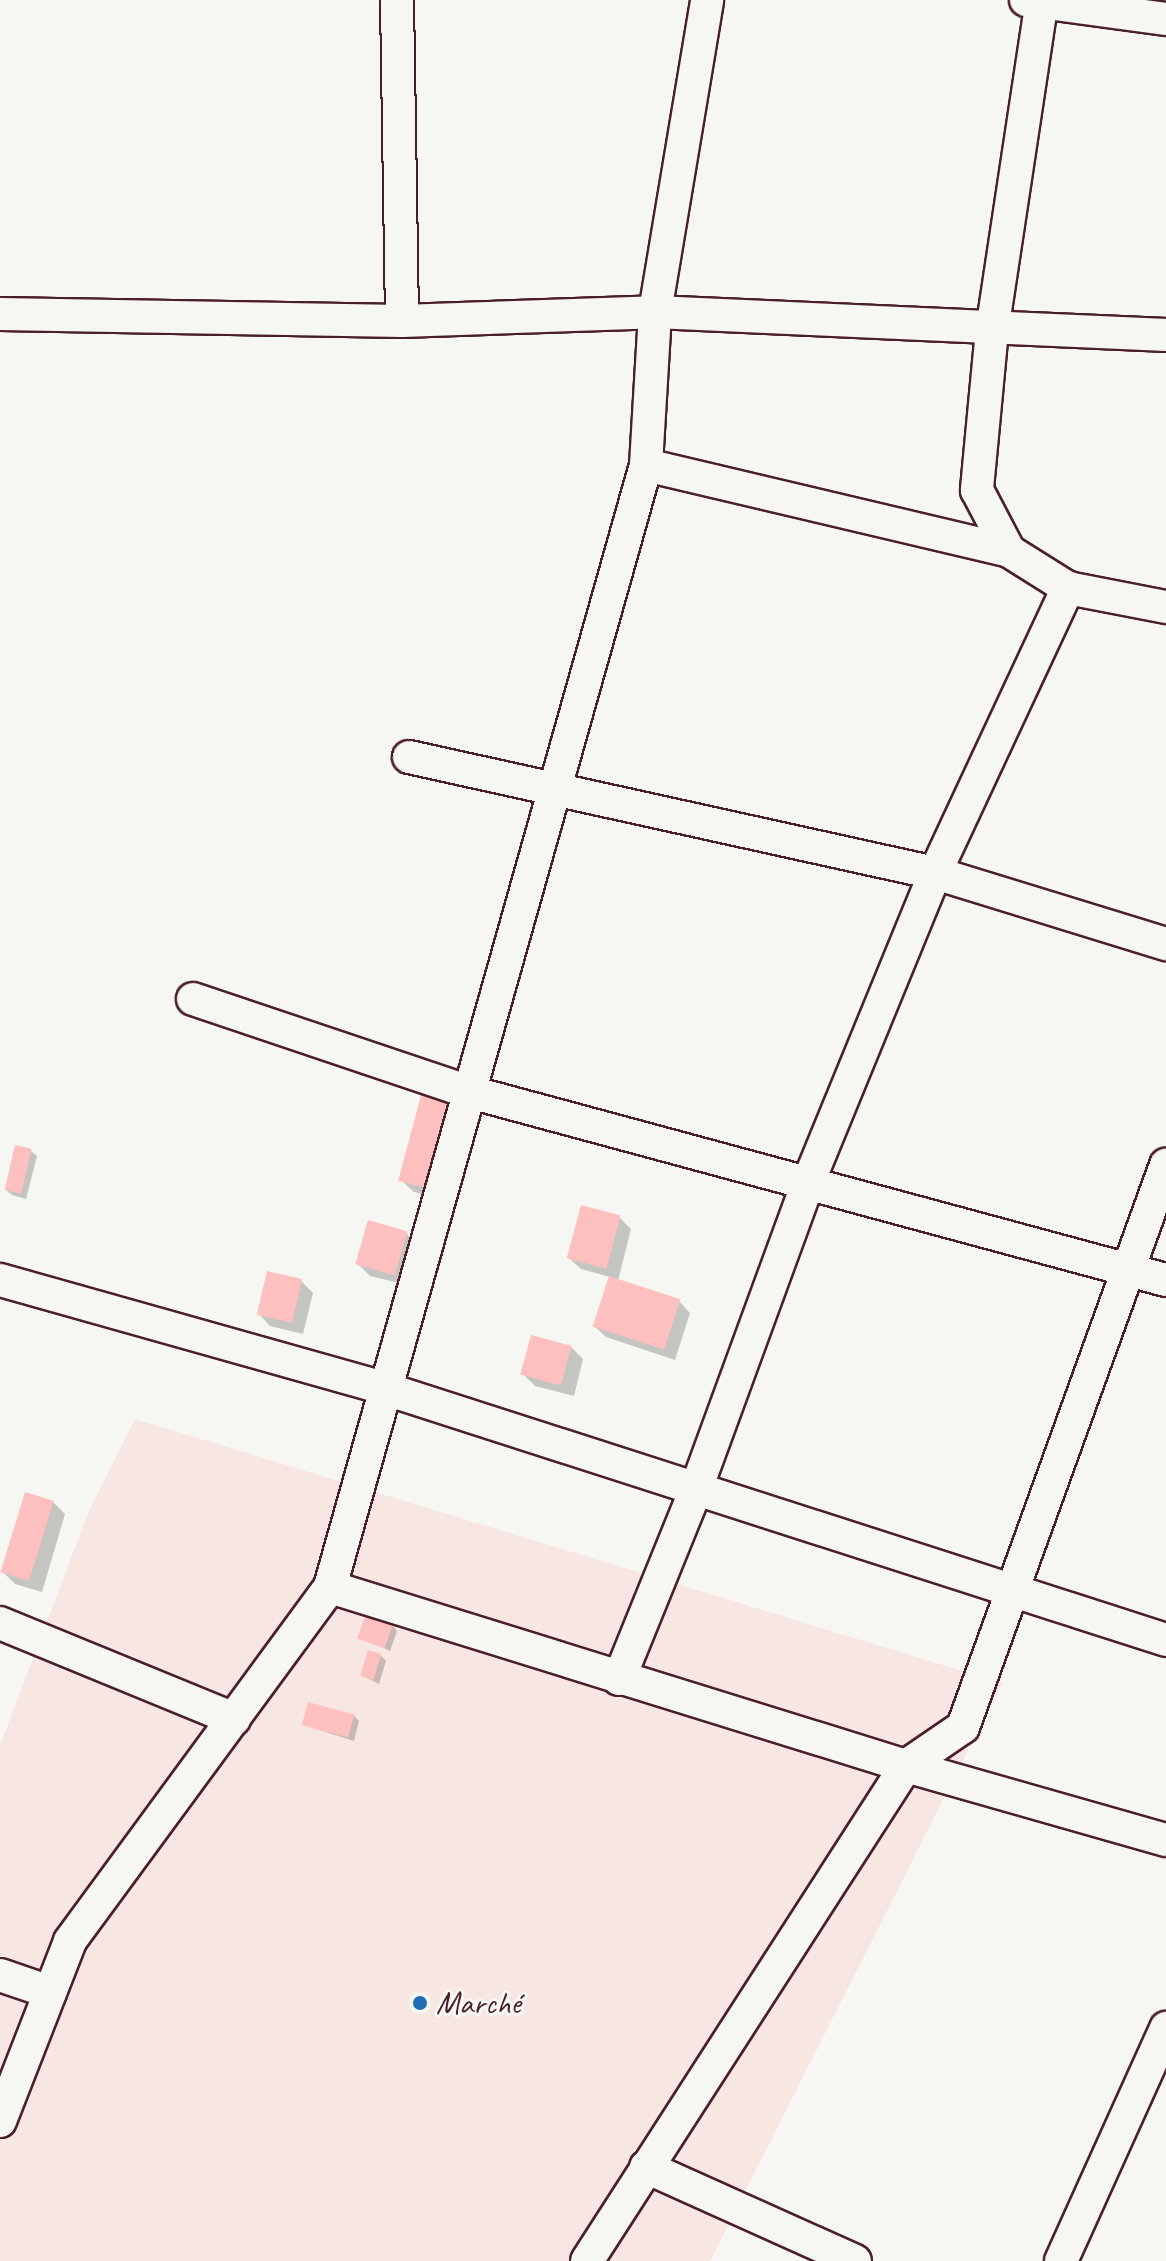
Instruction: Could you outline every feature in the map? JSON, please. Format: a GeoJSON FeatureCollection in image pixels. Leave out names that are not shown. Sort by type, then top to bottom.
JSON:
{"type":"FeatureCollection","features":[{"type":"Feature","properties":{"kind":"street"},"geometry":{"type":"LineString","coordinates":[[397,0],[402,321]]}},
{"type":"Feature","properties":{"kind":"street"},"geometry":{"type":"LineString","coordinates":[[0,2121],[70,1941],[330,1587],[383,1388],[558,790],[646,465],[655,312],[707,0]]}},
{"type":"Feature","properties":{"kind":"street"},"geometry":{"type":"LineString","coordinates":[[1009,551],[977,490],[992,330],[1036,1],[1166,19]]}},
{"type":"Feature","properties":{"kind":"street"},"geometry":{"type":"LineString","coordinates":[[0,314],[402,321],[655,312],[992,330],[1166,335]]}},
{"type":"Feature","properties":{"kind":"street"},"geometry":{"type":"LineString","coordinates":[[646,465],[1009,551],[1068,588],[1166,607]]}},
{"type":"Feature","properties":{"kind":"street"},"geometry":{"type":"LineString","coordinates":[[619,1679],[696,1489],[808,1183],[935,873],[1068,588]]}},
{"type":"Feature","properties":{"kind":"street"},"geometry":{"type":"LineString","coordinates":[[409,757],[935,873],[1166,944]]}},
{"type":"Feature","properties":{"kind":"street"},"geometry":{"type":"LineString","coordinates":[[193,999],[470,1092],[1166,1280]]}},
{"type":"Feature","properties":{"kind":"street"},"geometry":{"type":"LineString","coordinates":[[587,2261],[906,1766],[963,1727],[1166,1165]]}},
{"type":"Feature","properties":{"kind":"street"},"geometry":{"type":"LineString","coordinates":[[0,1280],[383,1388],[1166,1640]]}},
{"type":"Feature","properties":{"kind":"street"},"geometry":{"type":"LineString","coordinates":[[330,1587],[906,1766],[1166,1840]]}},
{"type":"Feature","properties":{"kind":"street"},"geometry":{"type":"LineString","coordinates":[[0,1623],[234,1719]]}},
{"type":"Feature","properties":{"kind":"street"},"geometry":{"type":"LineString","coordinates":[[0,1975],[50,1992]]}},
{"type":"Feature","properties":{"kind":"street"},"geometry":{"type":"LineString","coordinates":[[1061,2261],[1166,2028]]}},
{"type":"Feature","properties":{"kind":"street"},"geometry":{"type":"LineString","coordinates":[[646,2167],[855,2261]]}},
{"type":"Feature","properties":{"kind":"shaded area","name":"Marché"},"geometry":{"type":"Polygon","coordinates":[[[135,1419],[1002,1683],[710,2261],[0,2261],[0,1746],[88,1513],[135,1419]]]}},
{"type":"Feature","properties":{"kind":"building"},"geometry":{"type":"Polygon","coordinates":[[[423,1088],[457,1097],[432,1190],[398,1181],[423,1088]]]}},
{"type":"Feature","properties":{"kind":"building"},"geometry":{"type":"Polygon","coordinates":[[[15,1145],[32,1149],[21,1194],[5,1190],[15,1145]]]}},
{"type":"Feature","properties":{"kind":"building"},"geometry":{"type":"Polygon","coordinates":[[[581,1205],[621,1216],[606,1269],[567,1258],[581,1205]]]}},
{"type":"Feature","properties":{"kind":"building"},"geometry":{"type":"Polygon","coordinates":[[[368,1220],[407,1231],[395,1276],[355,1264],[368,1220]]]}},
{"type":"Feature","properties":{"kind":"building"},"geometry":{"type":"Polygon","coordinates":[[[267,1271],[302,1279],[292,1323],[257,1315],[267,1271]]]}},
{"type":"Feature","properties":{"kind":"building"},"geometry":{"type":"Polygon","coordinates":[[[609,1276],[680,1299],[664,1350],[593,1326],[609,1276]]]}},
{"type":"Feature","properties":{"kind":"building"},"geometry":{"type":"Polygon","coordinates":[[[531,1335],[572,1346],[561,1385],[520,1375],[531,1335]]]}},
{"type":"Feature","properties":{"kind":"building"},"geometry":{"type":"Polygon","coordinates":[[[25,1492],[54,1501],[29,1581],[0,1572],[25,1492]]]}},
{"type":"Feature","properties":{"kind":"building"},"geometry":{"type":"Polygon","coordinates":[[[366,1614],[393,1624],[384,1648],[357,1638],[366,1614]]]}},
{"type":"Feature","properties":{"kind":"building"},"geometry":{"type":"Polygon","coordinates":[[[368,1650],[381,1654],[373,1680],[360,1676],[368,1650]]]}},
{"type":"Feature","properties":{"kind":"building"},"geometry":{"type":"Polygon","coordinates":[[[308,1702],[354,1714],[348,1738],[302,1725],[308,1702]]]}},
{"type":"Feature","properties":{"kind":"place","name":"Marché"},"geometry":{"type":"Point","coordinates":[420,2003]}}]}
